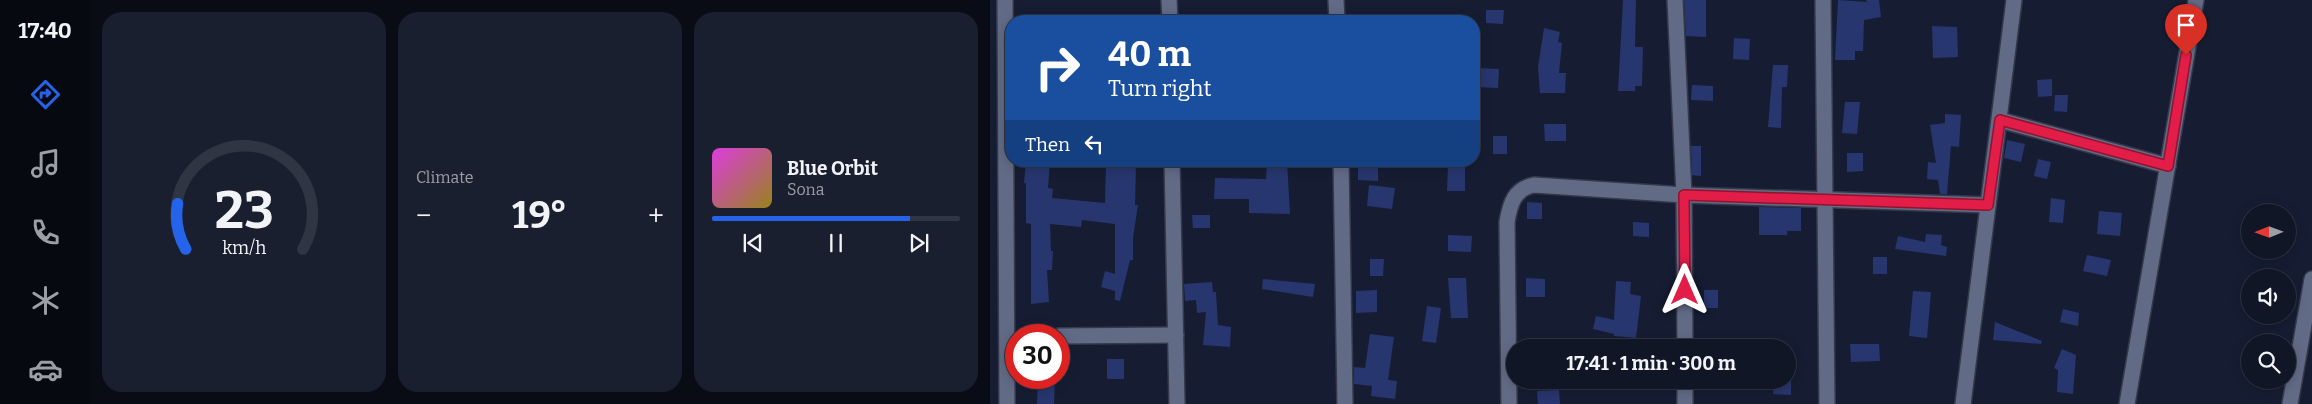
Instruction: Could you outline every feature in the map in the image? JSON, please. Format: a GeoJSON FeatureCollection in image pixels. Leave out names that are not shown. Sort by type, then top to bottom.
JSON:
{"type":"FeatureCollection","features":[{"type":"Feature","properties":{"kind":"street"},"geometry":{"type":"LineString","coordinates":[[1005,0],[1005,15]]}},
{"type":"Feature","properties":{"kind":"street"},"geometry":{"type":"LineString","coordinates":[[1169,0],[1170,15]]}},
{"type":"Feature","properties":{"kind":"street"},"geometry":{"type":"LineString","coordinates":[[1336,0],[1337,15]]}},
{"type":"Feature","properties":{"kind":"street"},"geometry":{"type":"LineString","coordinates":[[1675,0],[1684,195],[1685,339]]}},
{"type":"Feature","properties":{"kind":"street"},"geometry":{"type":"LineString","coordinates":[[1822,0],[1827,404]]}},
{"type":"Feature","properties":{"kind":"street"},"geometry":{"type":"LineString","coordinates":[[1963,404],[2014,0]]}},
{"type":"Feature","properties":{"kind":"street"},"geometry":{"type":"LineString","coordinates":[[2127,404],[2196,0]]}},
{"type":"Feature","properties":{"kind":"street"},"geometry":{"type":"LineString","coordinates":[[2000,120],[2168,166]]}},
{"type":"Feature","properties":{"kind":"street"},"geometry":{"type":"LineString","coordinates":[[1008,167],[1012,324]]}},
{"type":"Feature","properties":{"kind":"street"},"geometry":{"type":"LineString","coordinates":[[1172,167],[1177,404]]}},
{"type":"Feature","properties":{"kind":"street"},"geometry":{"type":"LineString","coordinates":[[1341,167],[1345,404]]}},
{"type":"Feature","properties":{"kind":"street"},"geometry":{"type":"LineString","coordinates":[[1509,404],[1507,222],[1514,197],[1523,188],[1534,185],[1684,195],[1988,205]]}},
{"type":"Feature","properties":{"kind":"street"},"geometry":{"type":"LineString","coordinates":[[2290,404],[2312,279]]}},
{"type":"Feature","properties":{"kind":"street"},"geometry":{"type":"LineString","coordinates":[[1070,336],[1176,335]]}},
{"type":"Feature","properties":{"kind":"street"},"geometry":{"type":"LineString","coordinates":[[1007,404],[1008,389]]}},
{"type":"Feature","properties":{"kind":"street"},"geometry":{"type":"LineString","coordinates":[[1685,389],[1685,404]]}},
{"type":"Feature","properties":{"kind":"building"},"geometry":{"type":"Polygon","coordinates":[[[1623,0],[1636,0],[1635,47],[1643,47],[1642,86],[1635,86],[1635,91],[1618,91],[1623,0]]]}},
{"type":"Feature","properties":{"kind":"building"},"geometry":{"type":"Polygon","coordinates":[[[1684,0],[1706,0],[1706,37],[1686,36],[1684,0]]]}},
{"type":"Feature","properties":{"kind":"building"},"geometry":{"type":"Polygon","coordinates":[[[1838,0],[1867,2],[1866,0],[1879,0],[1881,17],[1864,20],[1863,51],[1855,51],[1855,60],[1835,60],[1838,0]]]}},
{"type":"Feature","properties":{"kind":"building"},"geometry":{"type":"Polygon","coordinates":[[[1486,10],[1504,10],[1503,24],[1486,23],[1486,10]]]}},
{"type":"Feature","properties":{"kind":"building"},"geometry":{"type":"Polygon","coordinates":[[[1932,26],[1957,27],[1958,57],[1933,58],[1932,26]]]}},
{"type":"Feature","properties":{"kind":"building"},"geometry":{"type":"Polygon","coordinates":[[[1544,28],[1560,32],[1558,42],[1562,43],[1559,73],[1566,73],[1565,93],[1540,93],[1538,67],[1544,28]]]}},
{"type":"Feature","properties":{"kind":"building"},"geometry":{"type":"Polygon","coordinates":[[[1734,38],[1750,39],[1749,60],[1733,59],[1734,38]]]}},
{"type":"Feature","properties":{"kind":"building"},"geometry":{"type":"Polygon","coordinates":[[[1773,65],[1788,65],[1787,87],[1782,87],[1781,128],[1768,127],[1773,65]]]}},
{"type":"Feature","properties":{"kind":"building"},"geometry":{"type":"Polygon","coordinates":[[[1480,68],[1499,69],[1498,88],[1480,87],[1480,68]]]}},
{"type":"Feature","properties":{"kind":"building"},"geometry":{"type":"Polygon","coordinates":[[[2052,79],[2052,96],[2038,97],[2037,80],[2052,79]]]}},
{"type":"Feature","properties":{"kind":"building"},"geometry":{"type":"Polygon","coordinates":[[[1692,85],[1713,86],[1713,101],[1691,100],[1692,85]]]}},
{"type":"Feature","properties":{"kind":"building"},"geometry":{"type":"Polygon","coordinates":[[[2055,95],[2068,95],[2067,112],[2054,111],[2055,95]]]}},
{"type":"Feature","properties":{"kind":"building"},"geometry":{"type":"Polygon","coordinates":[[[1845,102],[1860,102],[1857,134],[1842,133],[1845,102]]]}},
{"type":"Feature","properties":{"kind":"building"},"geometry":{"type":"Polygon","coordinates":[[[1945,114],[1961,115],[1959,147],[1951,146],[1947,194],[1940,194],[1938,180],[1927,179],[1928,162],[1936,163],[1930,125],[1945,123],[1945,114]]]}},
{"type":"Feature","properties":{"kind":"building"},"geometry":{"type":"Polygon","coordinates":[[[1544,124],[1566,124],[1566,141],[1545,141],[1544,124]]]}},
{"type":"Feature","properties":{"kind":"building"},"geometry":{"type":"Polygon","coordinates":[[[1493,136],[1507,136],[1507,154],[1493,154],[1493,136]]]}},
{"type":"Feature","properties":{"kind":"building"},"geometry":{"type":"Polygon","coordinates":[[[2007,140],[2025,144],[2021,162],[2004,158],[2007,140]]]}},
{"type":"Feature","properties":{"kind":"building"},"geometry":{"type":"Polygon","coordinates":[[[1691,146],[1701,146],[1701,176],[1692,175],[1691,146]]]}},
{"type":"Feature","properties":{"kind":"building"},"geometry":{"type":"Polygon","coordinates":[[[1847,153],[1863,153],[1863,171],[1847,172],[1847,153]]]}},
{"type":"Feature","properties":{"kind":"building"},"geometry":{"type":"Polygon","coordinates":[[[2038,159],[2051,162],[2047,179],[2034,176],[2038,159]]]}},
{"type":"Feature","properties":{"kind":"building"},"geometry":{"type":"Polygon","coordinates":[[[1025,167],[1050,167],[1048,188],[1053,189],[1052,198],[1105,203],[1106,167],[1136,167],[1135,205],[1138,205],[1133,238],[1133,260],[1130,260],[1120,301],[1115,300],[1115,291],[1101,287],[1105,271],[1115,274],[1115,224],[1082,220],[1081,227],[1050,224],[1051,251],[1053,251],[1052,270],[1047,270],[1049,302],[1031,304],[1031,224],[1026,223],[1026,183],[1024,183],[1025,167]]]}},
{"type":"Feature","properties":{"kind":"building"},"geometry":{"type":"Polygon","coordinates":[[[1267,167],[1287,167],[1290,214],[1249,213],[1249,199],[1214,199],[1215,178],[1266,179],[1267,167]]]}},
{"type":"Feature","properties":{"kind":"building"},"geometry":{"type":"Polygon","coordinates":[[[1358,167],[1378,167],[1378,181],[1358,180],[1358,167]]]}},
{"type":"Feature","properties":{"kind":"building"},"geometry":{"type":"Polygon","coordinates":[[[1448,167],[1465,167],[1465,191],[1447,191],[1448,167]]]}},
{"type":"Feature","properties":{"kind":"building"},"geometry":{"type":"Polygon","coordinates":[[[1369,185],[1395,188],[1392,209],[1367,206],[1369,185]]]}},
{"type":"Feature","properties":{"kind":"building"},"geometry":{"type":"Polygon","coordinates":[[[2051,198],[2065,200],[2063,223],[2049,222],[2051,198]]]}},
{"type":"Feature","properties":{"kind":"building"},"geometry":{"type":"Polygon","coordinates":[[[1527,202],[1542,203],[1542,219],[1527,219],[1527,202]]]}},
{"type":"Feature","properties":{"kind":"building"},"geometry":{"type":"Polygon","coordinates":[[[1759,207],[1801,208],[1801,231],[1787,231],[1787,235],[1759,235],[1759,207]]]}},
{"type":"Feature","properties":{"kind":"building"},"geometry":{"type":"Polygon","coordinates":[[[2099,211],[2122,213],[2120,236],[2097,234],[2099,211]]]}},
{"type":"Feature","properties":{"kind":"building"},"geometry":{"type":"Polygon","coordinates":[[[1192,215],[1210,215],[1210,228],[1193,228],[1192,215]]]}},
{"type":"Feature","properties":{"kind":"building"},"geometry":{"type":"Polygon","coordinates":[[[1633,222],[1649,223],[1649,237],[1633,236],[1633,222]]]}},
{"type":"Feature","properties":{"kind":"building"},"geometry":{"type":"Polygon","coordinates":[[[1926,234],[1942,235],[1941,245],[1947,247],[1946,256],[1895,249],[1898,236],[1925,242],[1926,234]]]}},
{"type":"Feature","properties":{"kind":"building"},"geometry":{"type":"Polygon","coordinates":[[[1448,235],[1472,236],[1471,252],[1448,251],[1448,235]]]}},
{"type":"Feature","properties":{"kind":"building"},"geometry":{"type":"Polygon","coordinates":[[[2087,255],[2111,260],[2107,276],[2083,271],[2087,255]]]}},
{"type":"Feature","properties":{"kind":"building"},"geometry":{"type":"Polygon","coordinates":[[[1873,257],[1887,257],[1887,274],[1873,274],[1873,257]]]}},
{"type":"Feature","properties":{"kind":"building"},"geometry":{"type":"Polygon","coordinates":[[[1370,259],[1384,259],[1383,276],[1370,276],[1370,259]]]}},
{"type":"Feature","properties":{"kind":"building"},"geometry":{"type":"Polygon","coordinates":[[[1448,278],[1466,278],[1468,318],[1451,318],[1448,278]]]}},
{"type":"Feature","properties":{"kind":"building"},"geometry":{"type":"Polygon","coordinates":[[[1526,278],[1545,279],[1545,297],[1526,297],[1526,278]]]}},
{"type":"Feature","properties":{"kind":"building"},"geometry":{"type":"Polygon","coordinates":[[[1263,279],[1315,284],[1313,297],[1262,289],[1263,279]]]}},
{"type":"Feature","properties":{"kind":"building"},"geometry":{"type":"Polygon","coordinates":[[[1616,281],[1631,282],[1630,294],[1641,296],[1636,338],[1614,336],[1614,334],[1593,329],[1596,316],[1614,320],[1616,281]]]}},
{"type":"Feature","properties":{"kind":"building"},"geometry":{"type":"Polygon","coordinates":[[[1212,282],[1213,292],[1216,292],[1218,325],[1231,327],[1230,347],[1203,345],[1206,312],[1197,313],[1196,300],[1185,301],[1184,284],[1212,282]]]}},
{"type":"Feature","properties":{"kind":"building"},"geometry":{"type":"Polygon","coordinates":[[[1377,290],[1377,312],[1356,313],[1356,291],[1377,290]]]}},
{"type":"Feature","properties":{"kind":"building"},"geometry":{"type":"Polygon","coordinates":[[[1704,290],[1718,290],[1718,308],[1704,308],[1704,290]]]}},
{"type":"Feature","properties":{"kind":"building"},"geometry":{"type":"Polygon","coordinates":[[[1913,291],[1931,292],[1927,338],[1909,336],[1913,291]]]}},
{"type":"Feature","properties":{"kind":"building"},"geometry":{"type":"Polygon","coordinates":[[[1427,306],[1441,308],[1436,343],[1422,341],[1427,306]]]}},
{"type":"Feature","properties":{"kind":"building"},"geometry":{"type":"Polygon","coordinates":[[[2063,309],[2079,313],[2078,326],[2060,322],[2063,309]]]}},
{"type":"Feature","properties":{"kind":"building"},"geometry":{"type":"Polygon","coordinates":[[[1995,322],[2042,341],[2041,344],[1993,340],[1995,322]]]}},
{"type":"Feature","properties":{"kind":"building"},"geometry":{"type":"Polygon","coordinates":[[[1370,334],[1394,337],[1388,380],[1397,381],[1395,399],[1371,396],[1372,386],[1354,384],[1354,367],[1365,368],[1370,334]]]}},
{"type":"Feature","properties":{"kind":"building"},"geometry":{"type":"Polygon","coordinates":[[[1850,344],[1879,344],[1880,361],[1851,362],[1850,344]]]}},
{"type":"Feature","properties":{"kind":"building"},"geometry":{"type":"Polygon","coordinates":[[[2062,349],[2076,355],[2073,394],[2057,392],[2058,370],[2054,368],[2062,349]]]}},
{"type":"Feature","properties":{"kind":"building"},"geometry":{"type":"Polygon","coordinates":[[[1107,359],[1124,359],[1124,379],[1107,379],[1107,359]]]}},
{"type":"Feature","properties":{"kind":"building"},"geometry":{"type":"Polygon","coordinates":[[[1038,389],[1055,389],[1054,404],[1037,404],[1038,389]]]}},
{"type":"Feature","properties":{"kind":"building"},"geometry":{"type":"Polygon","coordinates":[[[1773,389],[1791,389],[1791,395],[1773,394],[1773,389]]]}},
{"type":"Feature","properties":{"kind":"building"},"geometry":{"type":"Polygon","coordinates":[[[1559,390],[1560,404],[1538,404],[1537,391],[1559,390]]]}},
{"type":"Feature","properties":{"kind":"route"},"geometry":{"type":"LineString","coordinates":[[1685,290],[1684,195],[1988,205],[2000,120],[2168,166],[2186,55]]}}]}
